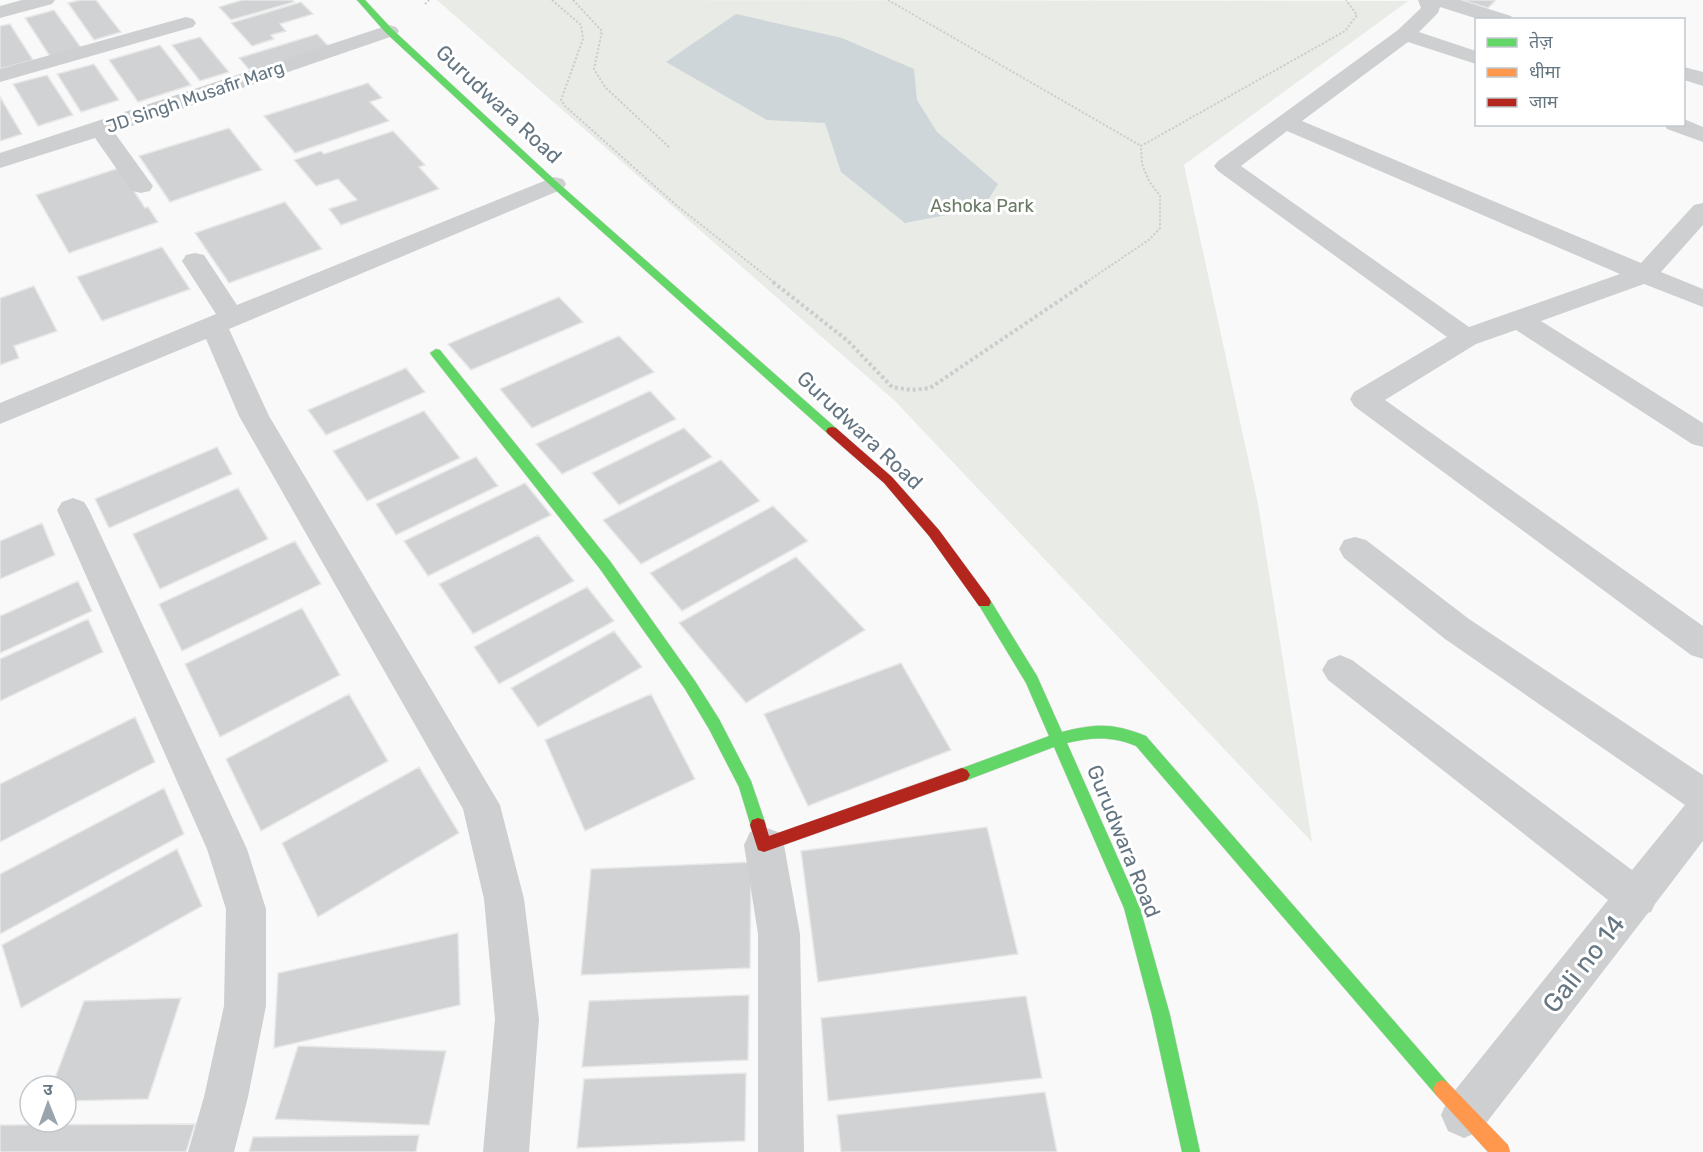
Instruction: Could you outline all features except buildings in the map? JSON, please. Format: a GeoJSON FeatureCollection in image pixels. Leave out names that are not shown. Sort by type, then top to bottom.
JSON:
{"type":"FeatureCollection","features":[{"type":"Feature","properties":{"kind":"street"},"geometry":{"type":"LineString","coordinates":[[0,12],[45,0]]}},
{"type":"Feature","properties":{"kind":"street","name":"Gurudwara Road"},"geometry":{"type":"LineString","coordinates":[[361,0],[389,31],[554,184],[888,480],[934,533],[991,612],[1032,680],[1132,908],[1161,1015],[1191,1152]]}},
{"type":"Feature","properties":{"kind":"street"},"geometry":{"type":"LineString","coordinates":[[1428,0],[1431,9],[1405,34],[1226,166],[1466,338]]}},
{"type":"Feature","properties":{"kind":"street"},"geometry":{"type":"LineString","coordinates":[[1439,0],[1498,18]]}},
{"type":"Feature","properties":{"kind":"street"},"geometry":{"type":"LineString","coordinates":[[0,76],[186,23]]}},
{"type":"Feature","properties":{"kind":"street","name":"JD Singh Musafir Marg"},"geometry":{"type":"LineString","coordinates":[[0,161],[389,31]]}},
{"type":"Feature","properties":{"kind":"street"},"geometry":{"type":"LineString","coordinates":[[1405,34],[1475,58]]}},
{"type":"Feature","properties":{"kind":"street"},"geometry":{"type":"LineString","coordinates":[[1685,74],[1703,79]]}},
{"type":"Feature","properties":{"kind":"street"},"geometry":{"type":"LineString","coordinates":[[1287,123],[1703,299]]}},
{"type":"Feature","properties":{"kind":"street"},"geometry":{"type":"LineString","coordinates":[[101,129],[141,186]]}},
{"type":"Feature","properties":{"kind":"street"},"geometry":{"type":"LineString","coordinates":[[0,414],[554,184]]}},
{"type":"Feature","properties":{"kind":"street"},"geometry":{"type":"LineString","coordinates":[[1703,210],[1645,274],[1466,338],[1364,399],[1703,645]]}},
{"type":"Feature","properties":{"kind":"street"},"geometry":{"type":"LineString","coordinates":[[195,261],[223,322],[254,416],[481,805],[504,898],[517,1019],[506,1152]]}},
{"type":"Feature","properties":{"kind":"street"},"geometry":{"type":"LineString","coordinates":[[1519,319],[1703,437]]}},
{"type":"Feature","properties":{"kind":"street"},"geometry":{"type":"LineString","coordinates":[[436,353],[605,565],[690,684],[746,786],[764,845],[779,934],[781,1152]]}},
{"type":"Feature","properties":{"kind":"street"},"geometry":{"type":"LineString","coordinates":[[73,510],[227,849],[246,909],[245,1006],[226,1097],[211,1152]]}},
{"type":"Feature","properties":{"kind":"street"},"geometry":{"type":"LineString","coordinates":[[1355,549],[1457,628],[1703,796]]}},
{"type":"Feature","properties":{"kind":"street"},"geometry":{"type":"LineString","coordinates":[[1340,670],[1637,898]]}},
{"type":"Feature","properties":{"kind":"street"},"geometry":{"type":"LineString","coordinates":[[764,845],[1059,740],[1103,729],[1124,733],[1141,741],[1464,1115],[1501,1152]]}},
{"type":"Feature","properties":{"kind":"street","name":"Gali no 14"},"geometry":{"type":"LineString","coordinates":[[1464,1115],[1637,898],[1703,811]]}},
{"type":"Feature","properties":{"kind":"path"},"geometry":{"type":"LineString","coordinates":[[425,4],[429,0]]}},
{"type":"Feature","properties":{"kind":"path"},"geometry":{"type":"LineString","coordinates":[[552,0],[581,25],[583,39],[561,100],[565,106],[676,205],[848,341],[892,387],[902,391],[930,388],[1150,239],[1160,228],[1160,196],[1149,181],[1142,164],[1141,146]]}},
{"type":"Feature","properties":{"kind":"path"},"geometry":{"type":"LineString","coordinates":[[573,0],[602,31],[594,69],[605,87],[669,147]]}},
{"type":"Feature","properties":{"kind":"path"},"geometry":{"type":"LineString","coordinates":[[888,0],[1141,146]]}},
{"type":"Feature","properties":{"kind":"path"},"geometry":{"type":"LineString","coordinates":[[1141,146],[1345,31],[1357,15],[1346,0]]}},
{"type":"Feature","properties":{"kind":"green space","name":"Ashoka Park"},"geometry":{"type":"Polygon","coordinates":[[[437,0],[1408,1],[1184,165],[1258,504],[1312,842],[895,401],[437,0]]]}},
{"type":"Feature","properties":{"kind":"shaded area"},"geometry":{"type":"Polygon","coordinates":[[[736,14],[842,38],[914,69],[917,100],[937,132],[998,184],[983,208],[905,223],[841,172],[825,123],[767,120],[666,62],[736,14]]]}},
{"type":"Feature","properties":{"kind":"traffic: fast"},"geometry":{"type":"LineString","coordinates":[[361,0],[389,31],[554,184],[832,431]]}},
{"type":"Feature","properties":{"kind":"traffic: fast"},"geometry":{"type":"LineString","coordinates":[[436,353],[605,565],[690,685],[714,724],[746,786],[758,825]]}},
{"type":"Feature","properties":{"kind":"traffic: fast"},"geometry":{"type":"LineString","coordinates":[[984,602],[1032,680],[1132,908],[1161,1015],[1191,1152]]}},
{"type":"Feature","properties":{"kind":"traffic: fast"},"geometry":{"type":"LineString","coordinates":[[962,775],[1077,734],[1110,731],[1141,741],[1442,1089]]}},
{"type":"Feature","properties":{"kind":"traffic: slow"},"geometry":{"type":"LineString","coordinates":[[1442,1089],[1501,1152]]}},
{"type":"Feature","properties":{"kind":"traffic: jam"},"geometry":{"type":"LineString","coordinates":[[832,431],[888,480],[934,533],[984,602]]}},
{"type":"Feature","properties":{"kind":"traffic: jam"},"geometry":{"type":"LineString","coordinates":[[758,825],[764,845],[962,775]]}}]}
